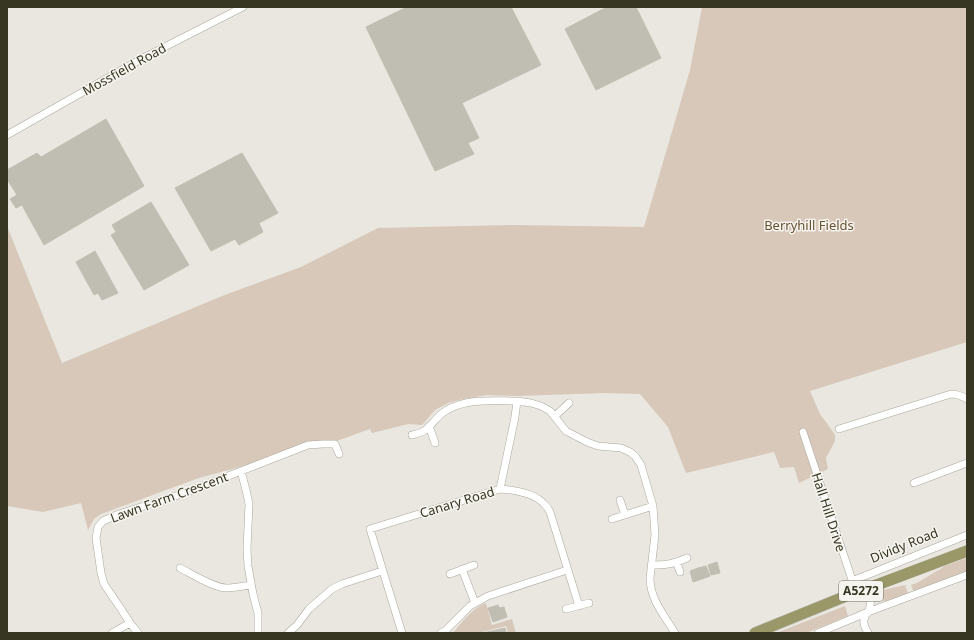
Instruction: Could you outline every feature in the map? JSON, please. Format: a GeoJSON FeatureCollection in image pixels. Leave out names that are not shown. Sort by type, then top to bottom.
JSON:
{"type":"FeatureCollection","features":[{"type":"Feature","properties":{"kind":"main road","name":"Dividy Road"},"geometry":{"type":"LineString","coordinates":[[755,633],[967,551]]}},
{"type":"Feature","properties":{"kind":"street","name":"Mossfield Road"},"geometry":{"type":"LineString","coordinates":[[7,135],[142,59],[243,7]]}},
{"type":"Feature","properties":{"kind":"street"},"geometry":{"type":"LineString","coordinates":[[839,430],[950,394],[963,396],[967,399]]}},
{"type":"Feature","properties":{"kind":"street"},"geometry":{"type":"LineString","coordinates":[[412,435],[424,431],[438,416],[447,410],[460,405],[478,401],[516,401],[531,403],[550,411],[555,416],[559,424],[566,430],[587,442],[598,446],[621,448],[630,452],[641,464],[653,506],[655,535],[650,578],[651,592],[674,633]]}},
{"type":"Feature","properties":{"kind":"street"},"geometry":{"type":"LineString","coordinates":[[500,489],[515,417],[516,401]]}},
{"type":"Feature","properties":{"kind":"street"},"geometry":{"type":"LineString","coordinates":[[555,416],[569,403]]}},
{"type":"Feature","properties":{"kind":"street"},"geometry":{"type":"LineString","coordinates":[[429,426],[435,443]]}},
{"type":"Feature","properties":{"kind":"street","name":"Hall Hill Drive"},"geometry":{"type":"LineString","coordinates":[[803,432],[852,581],[870,598],[871,604],[864,619],[864,624],[868,633]]}},
{"type":"Feature","properties":{"kind":"street","name":"Lawn Farm Crescent"},"geometry":{"type":"LineString","coordinates":[[138,633],[104,584],[96,538],[98,527],[103,521],[119,514],[182,494],[308,445],[335,444],[344,442]]}},
{"type":"Feature","properties":{"kind":"street"},"geometry":{"type":"LineString","coordinates":[[335,444],[339,454]]}},
{"type":"Feature","properties":{"kind":"street"},"geometry":{"type":"LineString","coordinates":[[914,483],[967,463]]}},
{"type":"Feature","properties":{"kind":"street"},"geometry":{"type":"LineString","coordinates":[[240,471],[249,504],[247,549],[248,566],[258,612],[258,633]]}},
{"type":"Feature","properties":{"kind":"street","name":"Canary Road"},"geometry":{"type":"LineString","coordinates":[[402,633],[370,529],[500,489],[518,491],[535,497],[544,503],[550,512],[578,606]]}},
{"type":"Feature","properties":{"kind":"street"},"geometry":{"type":"LineString","coordinates":[[620,500],[625,515]]}},
{"type":"Feature","properties":{"kind":"street"},"geometry":{"type":"LineString","coordinates":[[612,519],[653,506]]}},
{"type":"Feature","properties":{"kind":"street","name":"Dividy Road"},"geometry":{"type":"LineString","coordinates":[[852,581],[967,535]]}},
{"type":"Feature","properties":{"kind":"street"},"geometry":{"type":"LineString","coordinates":[[652,565],[667,565],[677,563],[687,558]]}},
{"type":"Feature","properties":{"kind":"street"},"geometry":{"type":"LineString","coordinates":[[677,563],[680,572]]}},
{"type":"Feature","properties":{"kind":"street"},"geometry":{"type":"LineString","coordinates":[[450,574],[474,565]]}},
{"type":"Feature","properties":{"kind":"street"},"geometry":{"type":"LineString","coordinates":[[180,568],[214,585],[225,588],[237,588],[251,585]]}},
{"type":"Feature","properties":{"kind":"street"},"geometry":{"type":"LineString","coordinates":[[462,569],[475,603]]}},
{"type":"Feature","properties":{"kind":"street"},"geometry":{"type":"LineString","coordinates":[[441,633],[445,631],[470,606],[488,596],[567,570]]}},
{"type":"Feature","properties":{"kind":"street"},"geometry":{"type":"LineString","coordinates":[[288,633],[297,625],[309,609],[332,589],[342,584],[382,571]]}},
{"type":"Feature","properties":{"kind":"street"},"geometry":{"type":"LineString","coordinates":[[818,633],[967,574]]}},
{"type":"Feature","properties":{"kind":"street"},"geometry":{"type":"LineString","coordinates":[[566,610],[589,603]]}},
{"type":"Feature","properties":{"kind":"street"},"geometry":{"type":"LineString","coordinates":[[112,633],[130,623]]}},
{"type":"Feature","properties":{"kind":"green space","name":"Berryhill Fields"},"geometry":{"type":"Polygon","coordinates":[[[702,7],[967,7],[967,342],[810,391],[820,414],[835,435],[835,441],[826,458],[828,469],[799,483],[794,467],[780,468],[774,452],[686,473],[668,427],[640,394],[605,393],[517,396],[487,395],[448,403],[435,410],[422,425],[408,424],[372,433],[370,429],[334,442],[199,478],[101,514],[94,519],[88,530],[81,503],[43,512],[7,506],[7,226],[62,363],[222,296],[301,267],[378,228],[515,225],[644,227],[690,70],[702,7]]]}},
{"type":"Feature","properties":{"kind":"green space"},"geometry":{"type":"Polygon","coordinates":[[[967,558],[967,572],[914,593],[911,585],[945,566],[967,558]]]}},
{"type":"Feature","properties":{"kind":"green space"},"geometry":{"type":"Polygon","coordinates":[[[905,585],[908,593],[890,600],[882,601],[878,599],[876,595],[879,591],[905,585]]]}},
{"type":"Feature","properties":{"kind":"green space"},"geometry":{"type":"Polygon","coordinates":[[[486,603],[492,625],[512,619],[516,633],[508,633],[506,626],[478,633],[453,633],[472,612],[486,603]]]}},
{"type":"Feature","properties":{"kind":"green space"},"geometry":{"type":"Polygon","coordinates":[[[845,606],[848,616],[806,633],[776,633],[845,606]]]}},
{"type":"Feature","properties":{"kind":"building"},"geometry":{"type":"Polygon","coordinates":[[[407,7],[511,7],[541,65],[462,103],[479,138],[468,143],[474,154],[435,171],[366,27],[407,7]]]}},
{"type":"Feature","properties":{"kind":"building"},"geometry":{"type":"Polygon","coordinates":[[[607,7],[636,7],[661,58],[596,90],[565,29],[607,7]]]}},
{"type":"Feature","properties":{"kind":"building"},"geometry":{"type":"Polygon","coordinates":[[[106,119],[144,186],[44,245],[22,205],[16,208],[10,199],[17,195],[7,179],[7,170],[37,153],[41,157],[106,119]]]}},
{"type":"Feature","properties":{"kind":"building"},"geometry":{"type":"Polygon","coordinates":[[[242,153],[278,213],[259,223],[263,232],[239,245],[235,239],[211,251],[175,188],[242,153]]]}},
{"type":"Feature","properties":{"kind":"building"},"geometry":{"type":"Polygon","coordinates":[[[151,202],[189,265],[144,290],[111,235],[116,232],[112,225],[151,202]]]}},
{"type":"Feature","properties":{"kind":"building"},"geometry":{"type":"Polygon","coordinates":[[[95,251],[118,293],[102,300],[98,293],[94,295],[76,262],[95,251]]]}},
{"type":"Feature","properties":{"kind":"building"},"geometry":{"type":"Polygon","coordinates":[[[717,562],[720,573],[711,575],[708,565],[717,562]]]}},
{"type":"Feature","properties":{"kind":"building"},"geometry":{"type":"Polygon","coordinates":[[[706,566],[710,576],[702,579],[698,568],[706,566]]]}},
{"type":"Feature","properties":{"kind":"building"},"geometry":{"type":"Polygon","coordinates":[[[698,568],[702,579],[693,582],[690,571],[698,568]]]}},
{"type":"Feature","properties":{"kind":"building"},"geometry":{"type":"Polygon","coordinates":[[[498,605],[499,608],[504,607],[507,617],[493,622],[488,608],[498,605]]]}},
{"type":"Feature","properties":{"kind":"building"},"geometry":{"type":"Polygon","coordinates":[[[505,628],[506,633],[483,633],[505,628]]]}}]}
